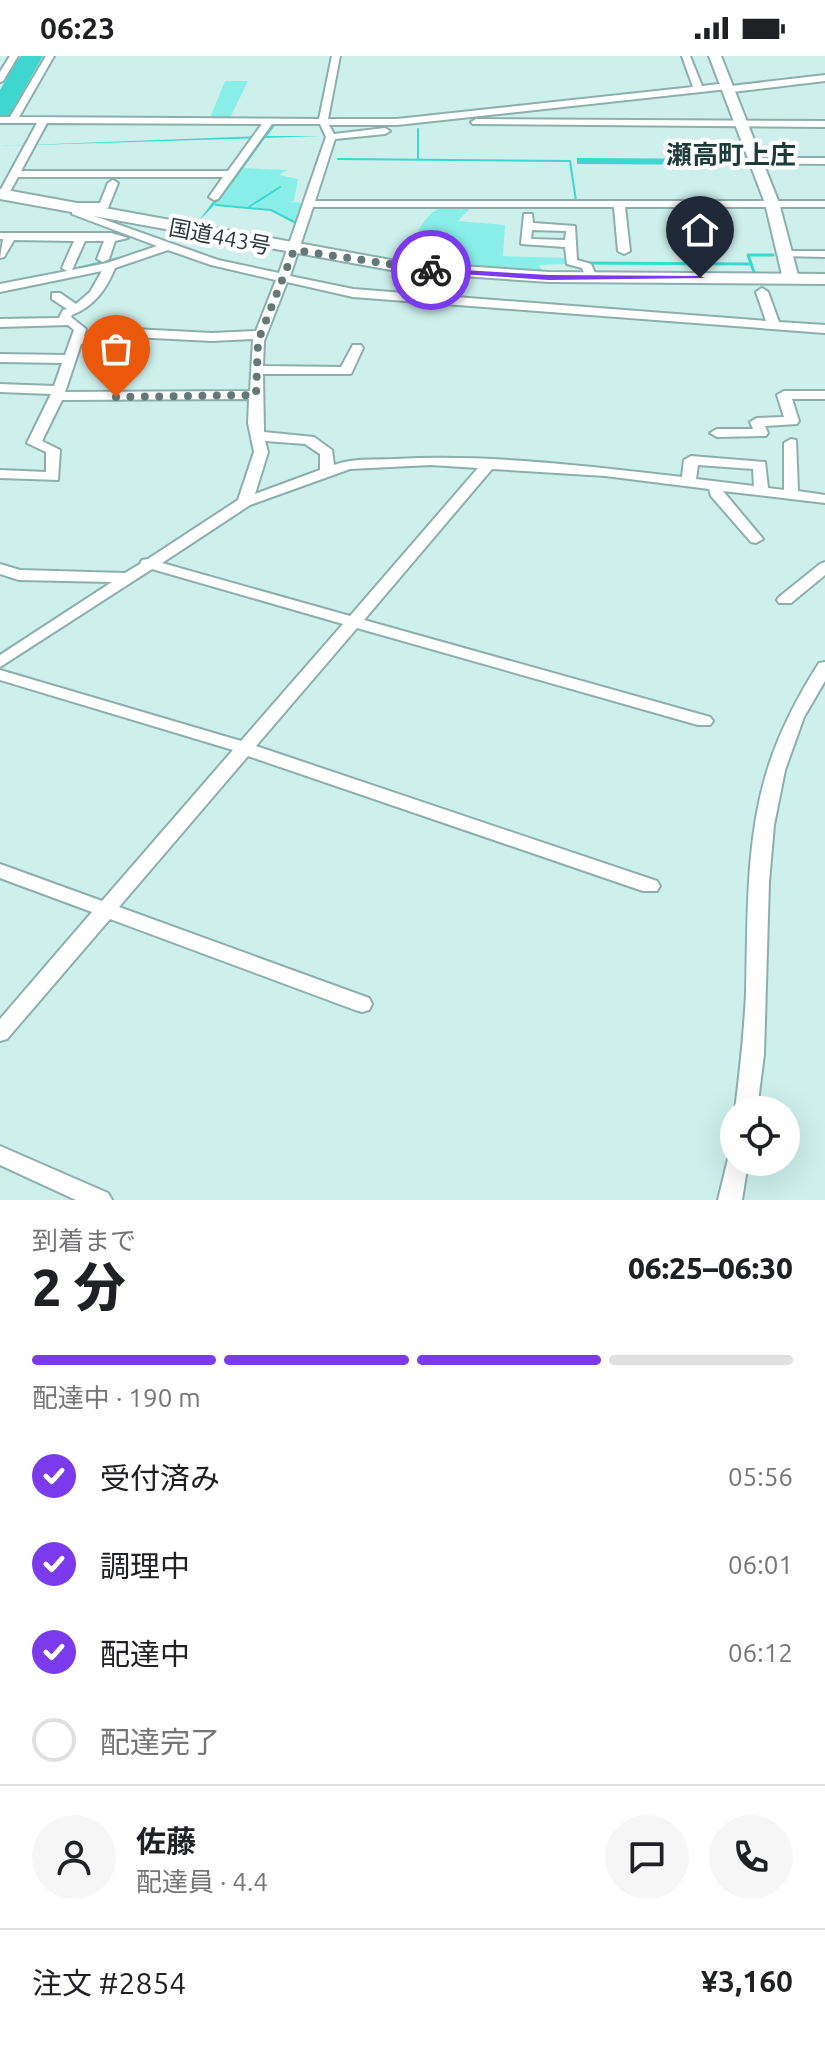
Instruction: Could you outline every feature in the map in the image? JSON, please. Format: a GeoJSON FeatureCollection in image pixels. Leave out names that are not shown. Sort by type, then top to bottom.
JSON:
{"type":"FeatureCollection","features":[{"type":"Feature","properties":{"kind":"highway","name":"国道443号"},"geometry":{"type":"LineString","coordinates":[[2,195],[294,250],[402,267],[508,276],[825,279]]}},
{"type":"Feature","properties":{"kind":"main road"},"geometry":{"type":"LineString","coordinates":[[715,56],[772,203],[791,279]]}},
{"type":"Feature","properties":{"kind":"street"},"geometry":{"type":"LineString","coordinates":[[0,79],[14,56]]}},
{"type":"Feature","properties":{"kind":"street"},"geometry":{"type":"LineString","coordinates":[[13,120],[50,56]]}},
{"type":"Feature","properties":{"kind":"street"},"geometry":{"type":"LineString","coordinates":[[245,502],[261,452],[256,395],[260,335],[294,250],[331,137],[323,122],[336,56]]}},
{"type":"Feature","properties":{"kind":"street"},"geometry":{"type":"LineString","coordinates":[[686,56],[698,89]]}},
{"type":"Feature","properties":{"kind":"street"},"geometry":{"type":"LineString","coordinates":[[0,120],[397,122],[825,78]]}},
{"type":"Feature","properties":{"kind":"street"},"geometry":{"type":"LineString","coordinates":[[2,195],[43,121]]}},
{"type":"Feature","properties":{"kind":"street"},"geometry":{"type":"LineString","coordinates":[[214,197],[269,122]]}},
{"type":"Feature","properties":{"kind":"street"},"geometry":{"type":"LineString","coordinates":[[331,137],[467,122],[825,124]]}},
{"type":"Feature","properties":{"kind":"street"},"geometry":{"type":"LineString","coordinates":[[756,161],[825,161]]}},
{"type":"Feature","properties":{"kind":"street"},"geometry":{"type":"LineString","coordinates":[[14,174],[232,174]]}},
{"type":"Feature","properties":{"kind":"street"},"geometry":{"type":"LineString","coordinates":[[113,183],[104,206],[78,205],[75,208],[77,214],[166,247],[282,279],[377,295],[825,329]]}},
{"type":"Feature","properties":{"kind":"street"},"geometry":{"type":"LineString","coordinates":[[529,203],[527,226],[571,228],[571,262],[587,266],[590,275]]}},
{"type":"Feature","properties":{"kind":"street"},"geometry":{"type":"LineString","coordinates":[[619,203],[624,251]]}},
{"type":"Feature","properties":{"kind":"street"},"geometry":{"type":"LineString","coordinates":[[309,204],[825,204]]}},
{"type":"Feature","properties":{"kind":"street"},"geometry":{"type":"LineString","coordinates":[[0,255],[5,236],[111,236],[147,240]]}},
{"type":"Feature","properties":{"kind":"street"},"geometry":{"type":"LineString","coordinates":[[68,268],[82,236]]}},
{"type":"Feature","properties":{"kind":"street"},"geometry":{"type":"LineString","coordinates":[[63,322],[67,313],[100,290],[111,236]]}},
{"type":"Feature","properties":{"kind":"street"},"geometry":{"type":"LineString","coordinates":[[0,288],[166,247]]}},
{"type":"Feature","properties":{"kind":"street"},"geometry":{"type":"LineString","coordinates":[[785,254],[825,254]]}},
{"type":"Feature","properties":{"kind":"street"},"geometry":{"type":"LineString","coordinates":[[762,292],[774,326]]}},
{"type":"Feature","properties":{"kind":"street"},"geometry":{"type":"LineString","coordinates":[[56,296],[76,309]]}},
{"type":"Feature","properties":{"kind":"street"},"geometry":{"type":"LineString","coordinates":[[0,323],[71,321],[80,329],[58,393],[34,443],[53,450],[53,477],[0,474]]}},
{"type":"Feature","properties":{"kind":"street"},"geometry":{"type":"LineString","coordinates":[[76,341],[133,333],[212,337],[260,335]]}},
{"type":"Feature","properties":{"kind":"street"},"geometry":{"type":"LineString","coordinates":[[257,370],[346,371],[357,348]]}},
{"type":"Feature","properties":{"kind":"street"},"geometry":{"type":"LineString","coordinates":[[0,358],[70,359]]}},
{"type":"Feature","properties":{"kind":"street"},"geometry":{"type":"LineString","coordinates":[[0,388],[58,393],[256,395]]}},
{"type":"Feature","properties":{"kind":"street"},"geometry":{"type":"LineString","coordinates":[[717,433],[761,433],[757,422],[792,421],[784,395],[825,395]]}},
{"type":"Feature","properties":{"kind":"street"},"geometry":{"type":"LineString","coordinates":[[258,436],[309,440],[327,453],[327,471]]}},
{"type":"Feature","properties":{"kind":"street"},"geometry":{"type":"LineString","coordinates":[[791,443],[791,494]]}},
{"type":"Feature","properties":{"kind":"street"},"geometry":{"type":"LineString","coordinates":[[689,482],[691,460],[760,465],[761,490]]}},
{"type":"Feature","properties":{"kind":"street"},"geometry":{"type":"LineString","coordinates":[[0,662],[147,563],[245,502],[348,465],[408,461],[489,464],[689,482],[825,499]]}},
{"type":"Feature","properties":{"kind":"street"},"geometry":{"type":"LineString","coordinates":[[0,1033],[489,464]]}},
{"type":"Feature","properties":{"kind":"street"},"geometry":{"type":"LineString","coordinates":[[716,485],[716,493],[756,539]]}},
{"type":"Feature","properties":{"kind":"street"},"geometry":{"type":"LineString","coordinates":[[147,563],[704,721]]}},
{"type":"Feature","properties":{"kind":"street"},"geometry":{"type":"LineString","coordinates":[[785,600],[825,567]]}},
{"type":"Feature","properties":{"kind":"street"},"geometry":{"type":"LineString","coordinates":[[0,569],[19,575],[125,578]]}},
{"type":"Feature","properties":{"kind":"street"},"geometry":{"type":"LineString","coordinates":[[748,1096],[753,1070],[757,900],[766,823],[779,761],[796,717],[825,667]]}},
{"type":"Feature","properties":{"kind":"street"},"geometry":{"type":"LineString","coordinates":[[0,675],[244,748],[650,886]]}},
{"type":"Feature","properties":{"kind":"street"},"geometry":{"type":"LineString","coordinates":[[0,871],[362,1004]]}},
{"type":"Feature","properties":{"kind":"street"},"geometry":{"type":"LineString","coordinates":[[0,1155],[100,1200]]}},
{"type":"Feature","properties":{"kind":"street"},"geometry":{"type":"LineString","coordinates":[[730,1200],[734,1176]]}},
{"type":"Feature","properties":{"kind":"shaded area"},"geometry":{"type":"Polygon","coordinates":[[[21,56],[43,56],[8,118],[0,118],[0,90],[7,78],[4,77],[21,56]]]}},
{"type":"Feature","properties":{"kind":"shaded area"},"geometry":{"type":"Polygon","coordinates":[[[225,81],[248,81],[229,120],[209,120],[225,81]]]}},
{"type":"Feature","properties":{"kind":"shaded area"},"geometry":{"type":"Polygon","coordinates":[[[395,123],[276,124],[267,136],[321,136],[265,138],[205,215],[191,227],[176,238],[159,247],[156,246],[200,219],[261,138],[0,146],[263,136],[271,124],[395,123]]]}},
{"type":"Feature","properties":{"kind":"shaded area"},"geometry":{"type":"Polygon","coordinates":[[[577,158],[745,159],[747,165],[577,164],[577,158]]]}},
{"type":"Feature","properties":{"kind":"shaded area"},"geometry":{"type":"Polygon","coordinates":[[[244,168],[287,170],[279,175],[298,179],[294,201],[289,202],[307,203],[297,223],[273,210],[251,208],[280,187],[247,208],[214,205],[244,168]]]}},
{"type":"Feature","properties":{"kind":"shaded area"},"geometry":{"type":"Polygon","coordinates":[[[474,204],[458,221],[505,225],[503,256],[565,258],[566,264],[539,265],[543,273],[442,268],[447,256],[420,254],[416,235],[433,212],[446,207],[474,204]]]}},
{"type":"Feature","properties":{"kind":"waterway"},"geometry":{"type":"LineString","coordinates":[[418,129],[418,159]]}},
{"type":"Feature","properties":{"kind":"waterway"},"geometry":{"type":"LineString","coordinates":[[338,159],[570,161],[576,201]]}},
{"type":"Feature","properties":{"kind":"waterway"},"geometry":{"type":"LineString","coordinates":[[249,207],[280,187]]}},
{"type":"Feature","properties":{"kind":"waterway"},"geometry":{"type":"LineString","coordinates":[[216,205],[271,210],[298,224]]}},
{"type":"Feature","properties":{"kind":"waterway"},"geometry":{"type":"LineString","coordinates":[[755,275],[748,255],[773,255]]}},
{"type":"Feature","properties":{"kind":"waterway"},"geometry":{"type":"LineString","coordinates":[[67,271],[121,258]]}},
{"type":"Feature","properties":{"kind":"waterway"},"geometry":{"type":"LineString","coordinates":[[582,263],[751,264]]}},
{"type":"Feature","properties":{"kind":"way so far"},"geometry":{"type":"LineString","coordinates":[[116,397],[256,395],[258,341],[294,250],[431,270]]}},
{"type":"Feature","properties":{"kind":"district","name":"瀬高町上庄"},"geometry":{"type":"Point","coordinates":[731,154]}},
{"type":"Feature","properties":{"kind":"route"},"geometry":{"type":"LineString","coordinates":[[431,270],[549,277],[700,278]]}}]}
